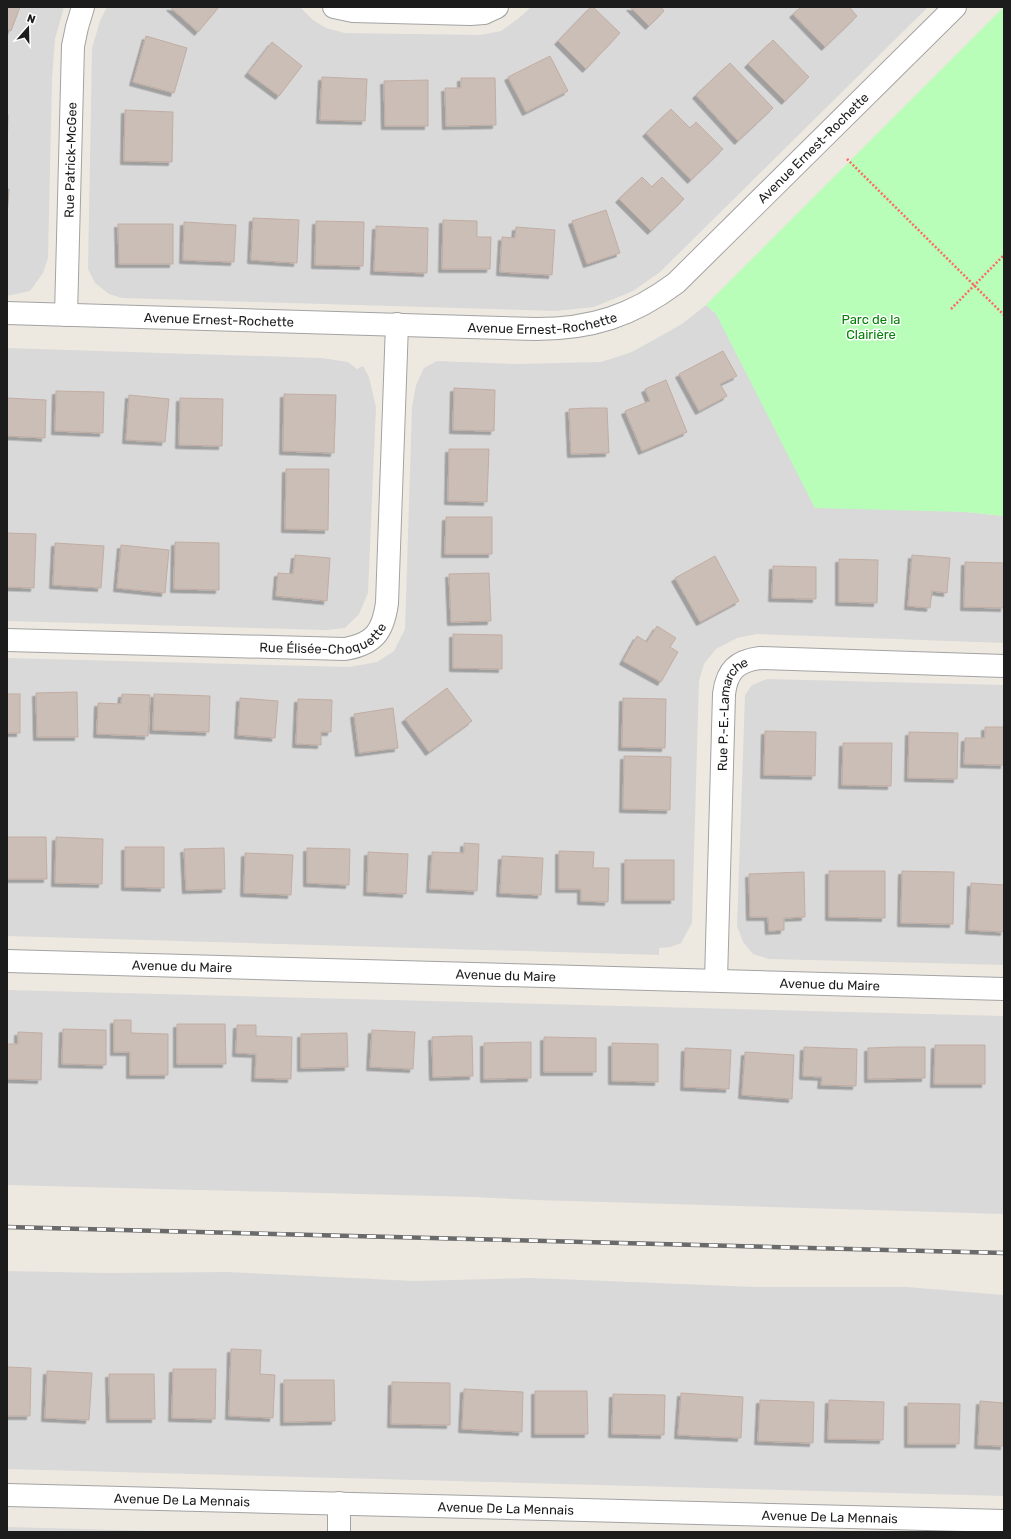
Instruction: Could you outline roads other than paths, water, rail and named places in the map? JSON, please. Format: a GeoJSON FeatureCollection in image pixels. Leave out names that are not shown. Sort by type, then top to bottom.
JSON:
{"type":"FeatureCollection","features":[{"type":"Feature","properties":{"kind":"street","name":"Rue Patrick-McGee"},"geometry":{"type":"LineString","coordinates":[[66,315],[73,46],[77,26],[84,7]]}},
{"type":"Feature","properties":{"kind":"street"},"geometry":{"type":"LineString","coordinates":[[334,7],[353,11],[470,14],[484,13],[497,7]]}},
{"type":"Feature","properties":{"kind":"street","name":"Avenue Ernest-Rochette"},"geometry":{"type":"LineString","coordinates":[[7,313],[536,329],[566,328],[596,323],[614,318],[644,305],[676,283],[955,7]]}},
{"type":"Feature","properties":{"kind":"street","name":"Rue Élisée-Choquette"},"geometry":{"type":"LineString","coordinates":[[7,640],[345,649],[367,643],[376,636],[385,615],[387,602],[397,324]]}},
{"type":"Feature","properties":{"kind":"street","name":"Rue P.-E.-Lamarche"},"geometry":{"type":"LineString","coordinates":[[716,980],[724,694],[725,684],[734,668],[750,660],[760,658],[1004,666]]}},
{"type":"Feature","properties":{"kind":"street","name":"Avenue du Maire"},"geometry":{"type":"LineString","coordinates":[[7,961],[1004,988]]}},
{"type":"Feature","properties":{"kind":"street","name":"Avenue De La Mennais"},"geometry":{"type":"LineString","coordinates":[[7,1495],[1004,1521]]}},
{"type":"Feature","properties":{"kind":"street"},"geometry":{"type":"LineString","coordinates":[[339,1503],[339,1532]]}},
{"type":"Feature","properties":{"kind":"railway"},"geometry":{"type":"LineString","coordinates":[[7,1227],[1004,1253]]}},
{"type":"Feature","properties":{"kind":"park label","name":"Parc de la Clairière"},"geometry":{"type":"Point","coordinates":[871,326]}}]}
